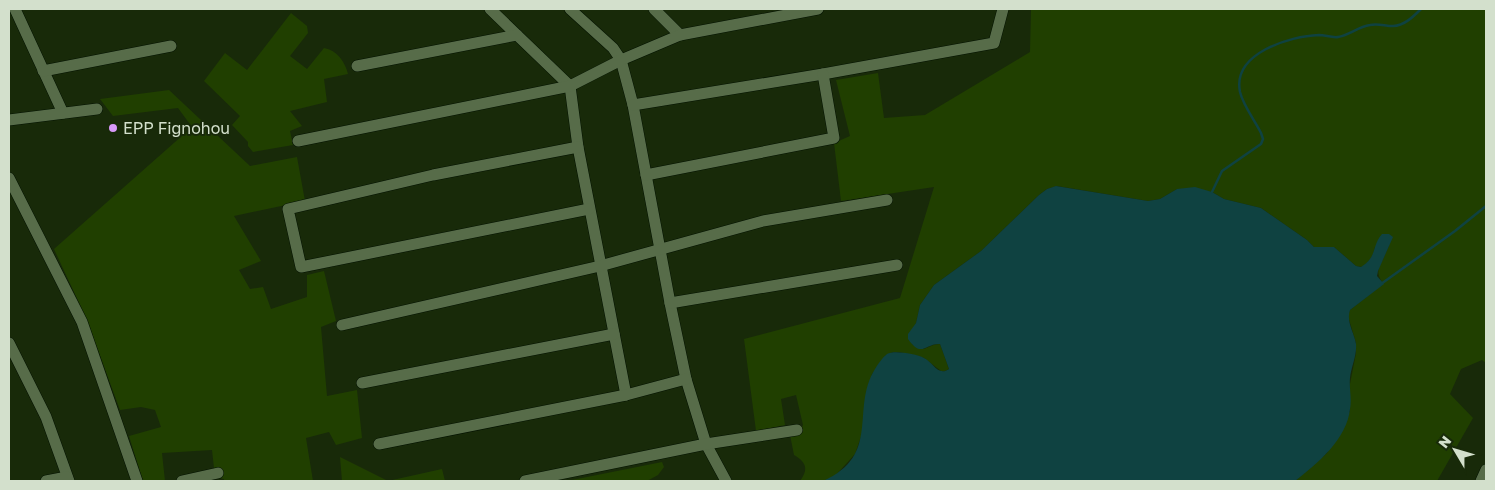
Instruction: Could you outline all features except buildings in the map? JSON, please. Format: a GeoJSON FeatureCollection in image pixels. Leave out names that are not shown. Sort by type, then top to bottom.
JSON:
{"type":"FeatureCollection","features":[{"type":"Feature","properties":{"kind":"street"},"geometry":{"type":"LineString","coordinates":[[15,9],[62,113]]}},
{"type":"Feature","properties":{"kind":"street"},"geometry":{"type":"LineString","coordinates":[[490,9],[570,86],[589,209],[626,395]]}},
{"type":"Feature","properties":{"kind":"street"},"geometry":{"type":"LineString","coordinates":[[570,9],[613,48],[621,60],[633,105],[686,379],[706,444],[726,481]]}},
{"type":"Feature","properties":{"kind":"street"},"geometry":{"type":"LineString","coordinates":[[654,9],[680,35]]}},
{"type":"Feature","properties":{"kind":"street"},"geometry":{"type":"LineString","coordinates":[[298,141],[570,86],[621,60],[680,35],[818,9]]}},
{"type":"Feature","properties":{"kind":"street"},"geometry":{"type":"LineString","coordinates":[[633,105],[823,74],[994,43],[1003,9]]}},
{"type":"Feature","properties":{"kind":"street"},"geometry":{"type":"LineString","coordinates":[[357,66],[517,35]]}},
{"type":"Feature","properties":{"kind":"street"},"geometry":{"type":"LineString","coordinates":[[43,71],[171,46]]}},
{"type":"Feature","properties":{"kind":"street"},"geometry":{"type":"LineString","coordinates":[[646,174],[834,138],[823,74]]}},
{"type":"Feature","properties":{"kind":"street"},"geometry":{"type":"LineString","coordinates":[[9,120],[97,109]]}},
{"type":"Feature","properties":{"kind":"street"},"geometry":{"type":"LineString","coordinates":[[578,147],[433,175],[288,208],[301,267],[589,209]]}},
{"type":"Feature","properties":{"kind":"street"},"geometry":{"type":"LineString","coordinates":[[9,178],[82,322],[137,481]]}},
{"type":"Feature","properties":{"kind":"street"},"geometry":{"type":"LineString","coordinates":[[342,325],[600,266],[763,221],[887,200]]}},
{"type":"Feature","properties":{"kind":"street"},"geometry":{"type":"LineString","coordinates":[[670,303],[897,265]]}},
{"type":"Feature","properties":{"kind":"street"},"geometry":{"type":"LineString","coordinates":[[362,383],[614,334]]}},
{"type":"Feature","properties":{"kind":"street"},"geometry":{"type":"LineString","coordinates":[[9,342],[46,416],[68,479],[46,481]]}},
{"type":"Feature","properties":{"kind":"street"},"geometry":{"type":"LineString","coordinates":[[379,444],[626,395],[686,379]]}},
{"type":"Feature","properties":{"kind":"street"},"geometry":{"type":"LineString","coordinates":[[525,481],[706,444],[797,430]]}},
{"type":"Feature","properties":{"kind":"street"},"geometry":{"type":"LineString","coordinates":[[1481,481],[1486,470]]}},
{"type":"Feature","properties":{"kind":"street"},"geometry":{"type":"LineString","coordinates":[[182,481],[218,473]]}},
{"type":"Feature","properties":{"kind":"green space"},"geometry":{"type":"Polygon","coordinates":[[[1031,9],[1486,9],[1486,363],[1482,360],[1461,369],[1450,394],[1473,418],[1437,481],[1295,481],[1327,453],[1350,411],[1350,384],[1356,343],[1348,316],[1350,310],[1383,284],[1378,271],[1389,246],[1375,247],[1367,263],[1362,267],[1356,266],[1334,247],[1314,247],[1261,208],[1224,199],[1212,192],[1177,189],[1160,199],[1148,201],[1057,186],[1047,189],[1039,195],[981,251],[934,285],[920,305],[913,328],[912,344],[920,349],[924,349],[940,344],[949,369],[941,371],[924,358],[918,356],[899,352],[886,355],[872,374],[862,434],[855,454],[835,476],[823,481],[800,481],[805,473],[805,466],[794,455],[790,435],[801,429],[803,425],[796,395],[781,399],[785,425],[756,431],[744,339],[900,298],[934,187],[841,201],[834,143],[850,136],[836,80],[878,73],[884,118],[925,115],[1030,52],[1031,9]]]}},
{"type":"Feature","properties":{"kind":"green space"},"geometry":{"type":"Polygon","coordinates":[[[291,13],[307,26],[308,33],[290,56],[307,69],[324,48],[329,49],[340,57],[348,74],[324,79],[327,102],[290,111],[302,126],[290,131],[293,145],[253,152],[248,146],[248,142],[232,125],[240,116],[204,81],[225,53],[247,70],[291,13]]]}},
{"type":"Feature","properties":{"kind":"green space"},"geometry":{"type":"Polygon","coordinates":[[[169,90],[250,166],[297,157],[305,201],[234,216],[261,261],[239,270],[250,289],[263,287],[271,309],[307,297],[307,275],[324,271],[336,321],[321,327],[327,396],[357,390],[362,438],[336,445],[329,432],[306,438],[313,481],[224,481],[224,479],[215,477],[212,450],[162,453],[165,481],[143,481],[129,436],[161,427],[155,410],[141,407],[120,410],[87,320],[54,249],[192,127],[178,108],[113,116],[100,99],[169,90]]]}},
{"type":"Feature","properties":{"kind":"green space"},"geometry":{"type":"Polygon","coordinates":[[[340,457],[388,481],[342,481],[340,457]]]}},
{"type":"Feature","properties":{"kind":"green space"},"geometry":{"type":"Polygon","coordinates":[[[662,462],[664,467],[658,475],[647,481],[567,481],[662,462]]]}},
{"type":"Feature","properties":{"kind":"green space"},"geometry":{"type":"Polygon","coordinates":[[[442,469],[445,481],[388,481],[442,469]]]}},
{"type":"Feature","properties":{"kind":"water"},"geometry":{"type":"Polygon","coordinates":[[[1056,186],[1148,201],[1160,199],[1177,189],[1195,187],[1212,192],[1224,199],[1261,208],[1314,247],[1334,247],[1356,266],[1361,267],[1370,259],[1376,243],[1382,234],[1389,234],[1393,237],[1377,276],[1384,284],[1350,310],[1350,323],[1356,348],[1350,378],[1350,409],[1343,431],[1330,450],[1295,481],[823,481],[841,470],[852,458],[859,445],[868,384],[880,361],[887,354],[900,352],[911,354],[924,358],[939,370],[945,371],[949,369],[940,344],[920,349],[908,339],[908,334],[916,323],[920,305],[934,285],[981,251],[1039,195],[1047,189],[1056,186]]]}},
{"type":"Feature","properties":{"kind":"waterway"},"geometry":{"type":"LineString","coordinates":[[1212,192],[1222,171],[1261,144],[1263,139],[1240,92],[1240,78],[1245,67],[1254,57],[1266,49],[1293,39],[1319,35],[1338,37],[1373,24],[1397,26],[1421,9]]}},
{"type":"Feature","properties":{"kind":"waterway"},"geometry":{"type":"LineString","coordinates":[[1381,284],[1455,231],[1486,206]]}},
{"type":"Feature","properties":{"kind":"place","name":"EPP Fignohou"},"geometry":{"type":"Point","coordinates":[113,128]}}]}
